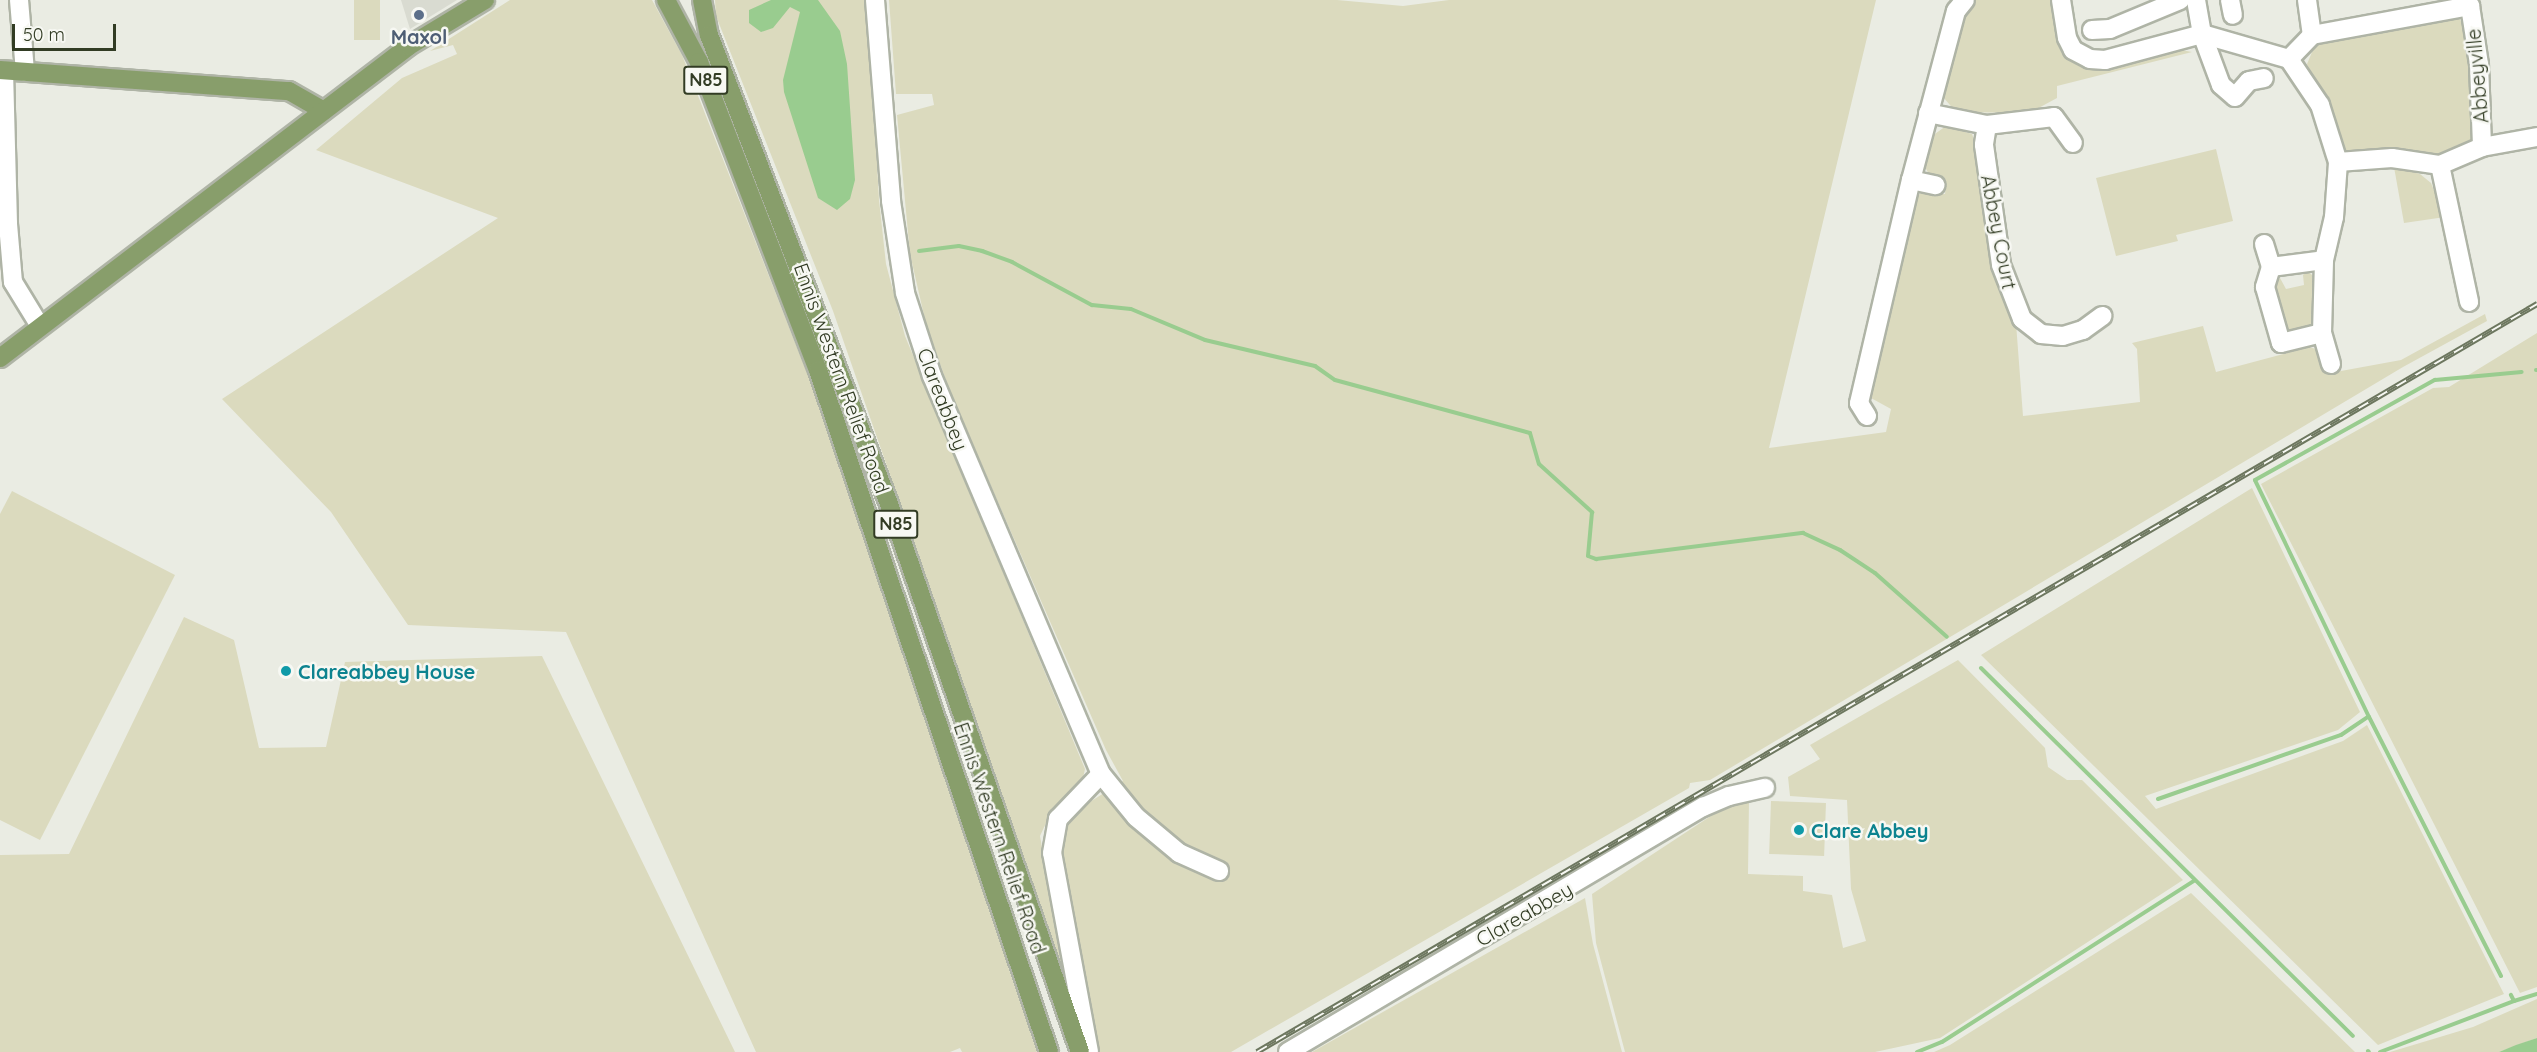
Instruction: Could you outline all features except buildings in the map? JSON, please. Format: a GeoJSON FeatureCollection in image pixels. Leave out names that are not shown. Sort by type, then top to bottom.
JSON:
{"type":"FeatureCollection","features":[{"type":"Feature","properties":{"kind":"main road"},"geometry":{"type":"LineString","coordinates":[[0,357],[409,46],[485,0]]}},
{"type":"Feature","properties":{"kind":"main road","name":"Ennis Western Relief Road"},"geometry":{"type":"LineString","coordinates":[[666,0],[699,62],[818,370],[1048,1049]]}},
{"type":"Feature","properties":{"kind":"main road","name":"Ennis Western Relief Road"},"geometry":{"type":"LineString","coordinates":[[702,0],[709,34],[889,504],[1085,1049]]}},
{"type":"Feature","properties":{"kind":"main road"},"geometry":{"type":"LineString","coordinates":[[2,70],[289,91],[324,111]]}},
{"type":"Feature","properties":{"kind":"street"},"geometry":{"type":"LineString","coordinates":[[19,0],[25,72]]}},
{"type":"Feature","properties":{"kind":"street","name":"Clareabbey"},"geometry":{"type":"LineString","coordinates":[[875,0],[891,201],[905,293],[932,376],[1101,774],[1136,818],[1179,853],[1218,871]]}},
{"type":"Feature","properties":{"kind":"street"},"geometry":{"type":"LineString","coordinates":[[1867,416],[1859,403],[1911,180],[1956,11],[1965,0]]}},
{"type":"Feature","properties":{"kind":"street"},"geometry":{"type":"LineString","coordinates":[[2061,0],[2067,38],[2073,50],[2090,59],[2105,60],[2202,34],[2289,59],[2320,105],[2338,162],[2334,217],[2324,260],[2322,333],[2331,364]]}},
{"type":"Feature","properties":{"kind":"street"},"geometry":{"type":"LineString","coordinates":[[2092,30],[2110,29],[2180,0]]}},
{"type":"Feature","properties":{"kind":"street"},"geometry":{"type":"LineString","coordinates":[[2196,0],[2202,34],[2221,85],[2235,97],[2249,81],[2264,78]]}},
{"type":"Feature","properties":{"kind":"street"},"geometry":{"type":"LineString","coordinates":[[2289,59],[2312,35],[2307,0]]}},
{"type":"Feature","properties":{"kind":"street","name":"Abbeyville"},"geometry":{"type":"LineString","coordinates":[[2312,35],[2472,3],[2479,64],[2482,147]]}},
{"type":"Feature","properties":{"kind":"street"},"geometry":{"type":"LineString","coordinates":[[2,70],[4,223],[13,282],[40,326]]}},
{"type":"Feature","properties":{"kind":"street"},"geometry":{"type":"LineString","coordinates":[[1928,113],[1987,125],[2054,117],[2073,143]]}},
{"type":"Feature","properties":{"kind":"street","name":"Abbey Court"},"geometry":{"type":"LineString","coordinates":[[1987,125],[1985,157],[2001,266],[2022,319],[2041,334],[2063,336],[2083,330],[2102,316]]}},
{"type":"Feature","properties":{"kind":"street","name":"Abbeyville"},"geometry":{"type":"LineString","coordinates":[[2440,165],[2482,147],[2537,137]]}},
{"type":"Feature","properties":{"kind":"street"},"geometry":{"type":"LineString","coordinates":[[2338,162],[2392,158],[2440,165],[2469,302]]}},
{"type":"Feature","properties":{"kind":"street"},"geometry":{"type":"LineString","coordinates":[[1911,180],[1935,185]]}},
{"type":"Feature","properties":{"kind":"street"},"geometry":{"type":"LineString","coordinates":[[2264,244],[2271,267],[2265,287],[2281,343],[2322,333]]}},
{"type":"Feature","properties":{"kind":"street"},"geometry":{"type":"LineString","coordinates":[[2271,267],[2324,260]]}},
{"type":"Feature","properties":{"kind":"street"},"geometry":{"type":"LineString","coordinates":[[1085,1049],[1052,853],[1058,819],[1101,774]]}},
{"type":"Feature","properties":{"kind":"street","name":"Clareabbey"},"geometry":{"type":"LineString","coordinates":[[1288,1052],[1703,807],[1730,796],[1765,788]]}},
{"type":"Feature","properties":{"kind":"shaded area"},"geometry":{"type":"Polygon","coordinates":[[[354,0],[380,0],[380,40],[354,40],[354,0]]]}},
{"type":"Feature","properties":{"kind":"shaded area","name":"Maxol"},"geometry":{"type":"Polygon","coordinates":[[[401,0],[457,0],[410,29],[401,0]]]}},
{"type":"Feature","properties":{"kind":"shaded area"},"geometry":{"type":"Polygon","coordinates":[[[510,0],[652,0],[682,55],[809,378],[1037,1052],[962,1052],[960,1048],[950,1052],[756,1052],[566,632],[408,625],[331,512],[222,399],[498,218],[316,150],[402,78],[457,54],[453,45],[430,51],[510,0]]]}},
{"type":"Feature","properties":{"kind":"shaded area"},"geometry":{"type":"Polygon","coordinates":[[[715,0],[868,0],[879,200],[886,264],[905,336],[1085,769],[1083,778],[1053,808],[1040,836],[1064,975],[833,311],[716,16],[715,0]]]}},
{"type":"Feature","properties":{"kind":"shaded area"},"geometry":{"type":"Polygon","coordinates":[[[771,0],[818,0],[840,31],[847,64],[855,180],[850,199],[837,210],[818,198],[784,92],[783,80],[800,12],[790,7],[773,28],[761,32],[749,23],[749,10],[771,0]]]}},
{"type":"Feature","properties":{"kind":"shaded area"},"geometry":{"type":"Polygon","coordinates":[[[889,0],[1337,0],[1403,6],[1449,0],[1876,0],[1769,448],[1886,432],[1891,409],[1871,398],[1870,387],[1913,198],[1924,192],[1945,194],[1946,182],[1931,178],[1925,167],[1932,136],[1946,126],[1972,134],[1978,150],[1995,271],[2005,305],[2016,323],[2023,416],[2140,402],[2137,349],[2132,343],[2203,326],[2216,372],[2309,347],[2319,350],[2330,373],[2401,360],[2485,314],[2487,321],[2403,367],[1710,780],[1690,783],[1689,788],[1231,1052],[1097,1052],[1058,850],[1062,825],[1074,812],[1123,781],[1106,750],[950,392],[926,324],[910,254],[897,115],[934,105],[932,94],[896,94],[889,0]]]}},
{"type":"Feature","properties":{"kind":"shaded area"},"geometry":{"type":"Polygon","coordinates":[[[1975,0],[2051,0],[2058,42],[2065,53],[2102,69],[2181,50],[2192,52],[2057,86],[2057,98],[2029,113],[1956,112],[1943,97],[1942,86],[1964,11],[1975,0]]]}},
{"type":"Feature","properties":{"kind":"shaded area"},"geometry":{"type":"Polygon","coordinates":[[[2458,16],[2469,36],[2472,139],[2464,147],[2436,155],[2407,150],[2343,151],[2307,64],[2315,45],[2322,40],[2458,16]]]}},
{"type":"Feature","properties":{"kind":"shaded area"},"geometry":{"type":"Polygon","coordinates":[[[2216,149],[2233,221],[2176,235],[2178,241],[2116,256],[2096,178],[2216,149]]]}},
{"type":"Feature","properties":{"kind":"shaded area"},"geometry":{"type":"Polygon","coordinates":[[[2394,167],[2420,174],[2431,183],[2445,217],[2404,223],[2394,167]]]}},
{"type":"Feature","properties":{"kind":"shaded area"},"geometry":{"type":"Polygon","coordinates":[[[2307,271],[2316,278],[2315,324],[2294,333],[2286,331],[2272,289],[2280,278],[2286,289],[2304,285],[2303,275],[2307,271]]]}},
{"type":"Feature","properties":{"kind":"shaded area"},"geometry":{"type":"Polygon","coordinates":[[[2537,333],[2537,987],[2520,993],[2261,484],[2433,388],[2449,387],[2537,333]]]}},
{"type":"Feature","properties":{"kind":"shaded area"},"geometry":{"type":"Polygon","coordinates":[[[2252,488],[2360,712],[2338,730],[2145,796],[2156,809],[2343,741],[2367,725],[2504,994],[2378,1045],[1981,655],[2252,488]]]}},
{"type":"Feature","properties":{"kind":"shaded area"},"geometry":{"type":"Polygon","coordinates":[[[12,491],[175,575],[40,840],[0,820],[0,514],[12,491]]]}},
{"type":"Feature","properties":{"kind":"shaded area"},"geometry":{"type":"Polygon","coordinates":[[[184,617],[234,640],[259,748],[326,747],[345,662],[542,656],[735,1052],[0,1052],[0,855],[69,854],[184,617]]]}},
{"type":"Feature","properties":{"kind":"shaded area"},"geometry":{"type":"Polygon","coordinates":[[[1958,660],[2045,748],[2048,767],[2067,780],[2082,780],[2183,880],[1940,1038],[1875,1052],[1625,1052],[1596,943],[1592,894],[1726,806],[1749,801],[1748,874],[1803,876],[1803,891],[1832,895],[1843,948],[1866,941],[1851,889],[1847,800],[1790,796],[1788,777],[1820,759],[1810,745],[1958,660]]]}},
{"type":"Feature","properties":{"kind":"shaded area"},"geometry":{"type":"Polygon","coordinates":[[[1771,801],[1826,803],[1824,856],[1769,854],[1771,801]]]}},
{"type":"Feature","properties":{"kind":"shaded area"},"geometry":{"type":"Polygon","coordinates":[[[2191,893],[2355,1052],[1934,1052],[1950,1045],[2191,893]]]}},
{"type":"Feature","properties":{"kind":"shaded area"},"geometry":{"type":"Polygon","coordinates":[[[1585,898],[1593,944],[1622,1052],[1312,1052],[1585,898]]]}},
{"type":"Feature","properties":{"kind":"shaded area"},"geometry":{"type":"Polygon","coordinates":[[[2537,999],[2537,1038],[2499,1052],[2390,1052],[2473,1027],[2537,999]]]}},
{"type":"Feature","properties":{"kind":"shaded area"},"geometry":{"type":"Polygon","coordinates":[[[2537,1038],[2537,1052],[2499,1052],[2516,1045],[2537,1038]]]}},
{"type":"Feature","properties":{"kind":"waterway"},"geometry":{"type":"LineString","coordinates":[[919,251],[959,246],[982,251],[1012,262],[1092,305],[1131,309],[1205,340],[1315,366],[1335,380],[1530,433],[1539,464],[1592,512],[1588,556],[1596,559],[1803,533],[1840,550],[1875,573],[1947,637]]}},
{"type":"Feature","properties":{"kind":"waterway"},"geometry":{"type":"LineString","coordinates":[[2501,976],[2369,717],[2255,480],[2435,380],[2522,372]]}},
{"type":"Feature","properties":{"kind":"waterway"},"geometry":{"type":"LineString","coordinates":[[1981,668],[2353,1036]]}},
{"type":"Feature","properties":{"kind":"waterway"},"geometry":{"type":"LineString","coordinates":[[2158,799],[2341,735],[2368,717]]}},
{"type":"Feature","properties":{"kind":"waterway"},"geometry":{"type":"LineString","coordinates":[[1917,1052],[1942,1042],[2194,881]]}},
{"type":"Feature","properties":{"kind":"waterway"},"geometry":{"type":"LineString","coordinates":[[2514,1001],[2537,994]]}},
{"type":"Feature","properties":{"kind":"waterway"},"geometry":{"type":"LineString","coordinates":[[2380,1052],[2514,1001],[2511,995]]}},
{"type":"Feature","properties":{"kind":"railway"},"geometry":{"type":"LineString","coordinates":[[1257,1052],[2537,304]]}},
{"type":"Feature","properties":{"kind":"place","name":"Maxol"},"geometry":{"type":"Point","coordinates":[419,15]}},
{"type":"Feature","properties":{"kind":"place","name":"Clareabbey House"},"geometry":{"type":"Point","coordinates":[286,671]}},
{"type":"Feature","properties":{"kind":"place","name":"Clare Abbey"},"geometry":{"type":"Point","coordinates":[1799,830]}}]}
